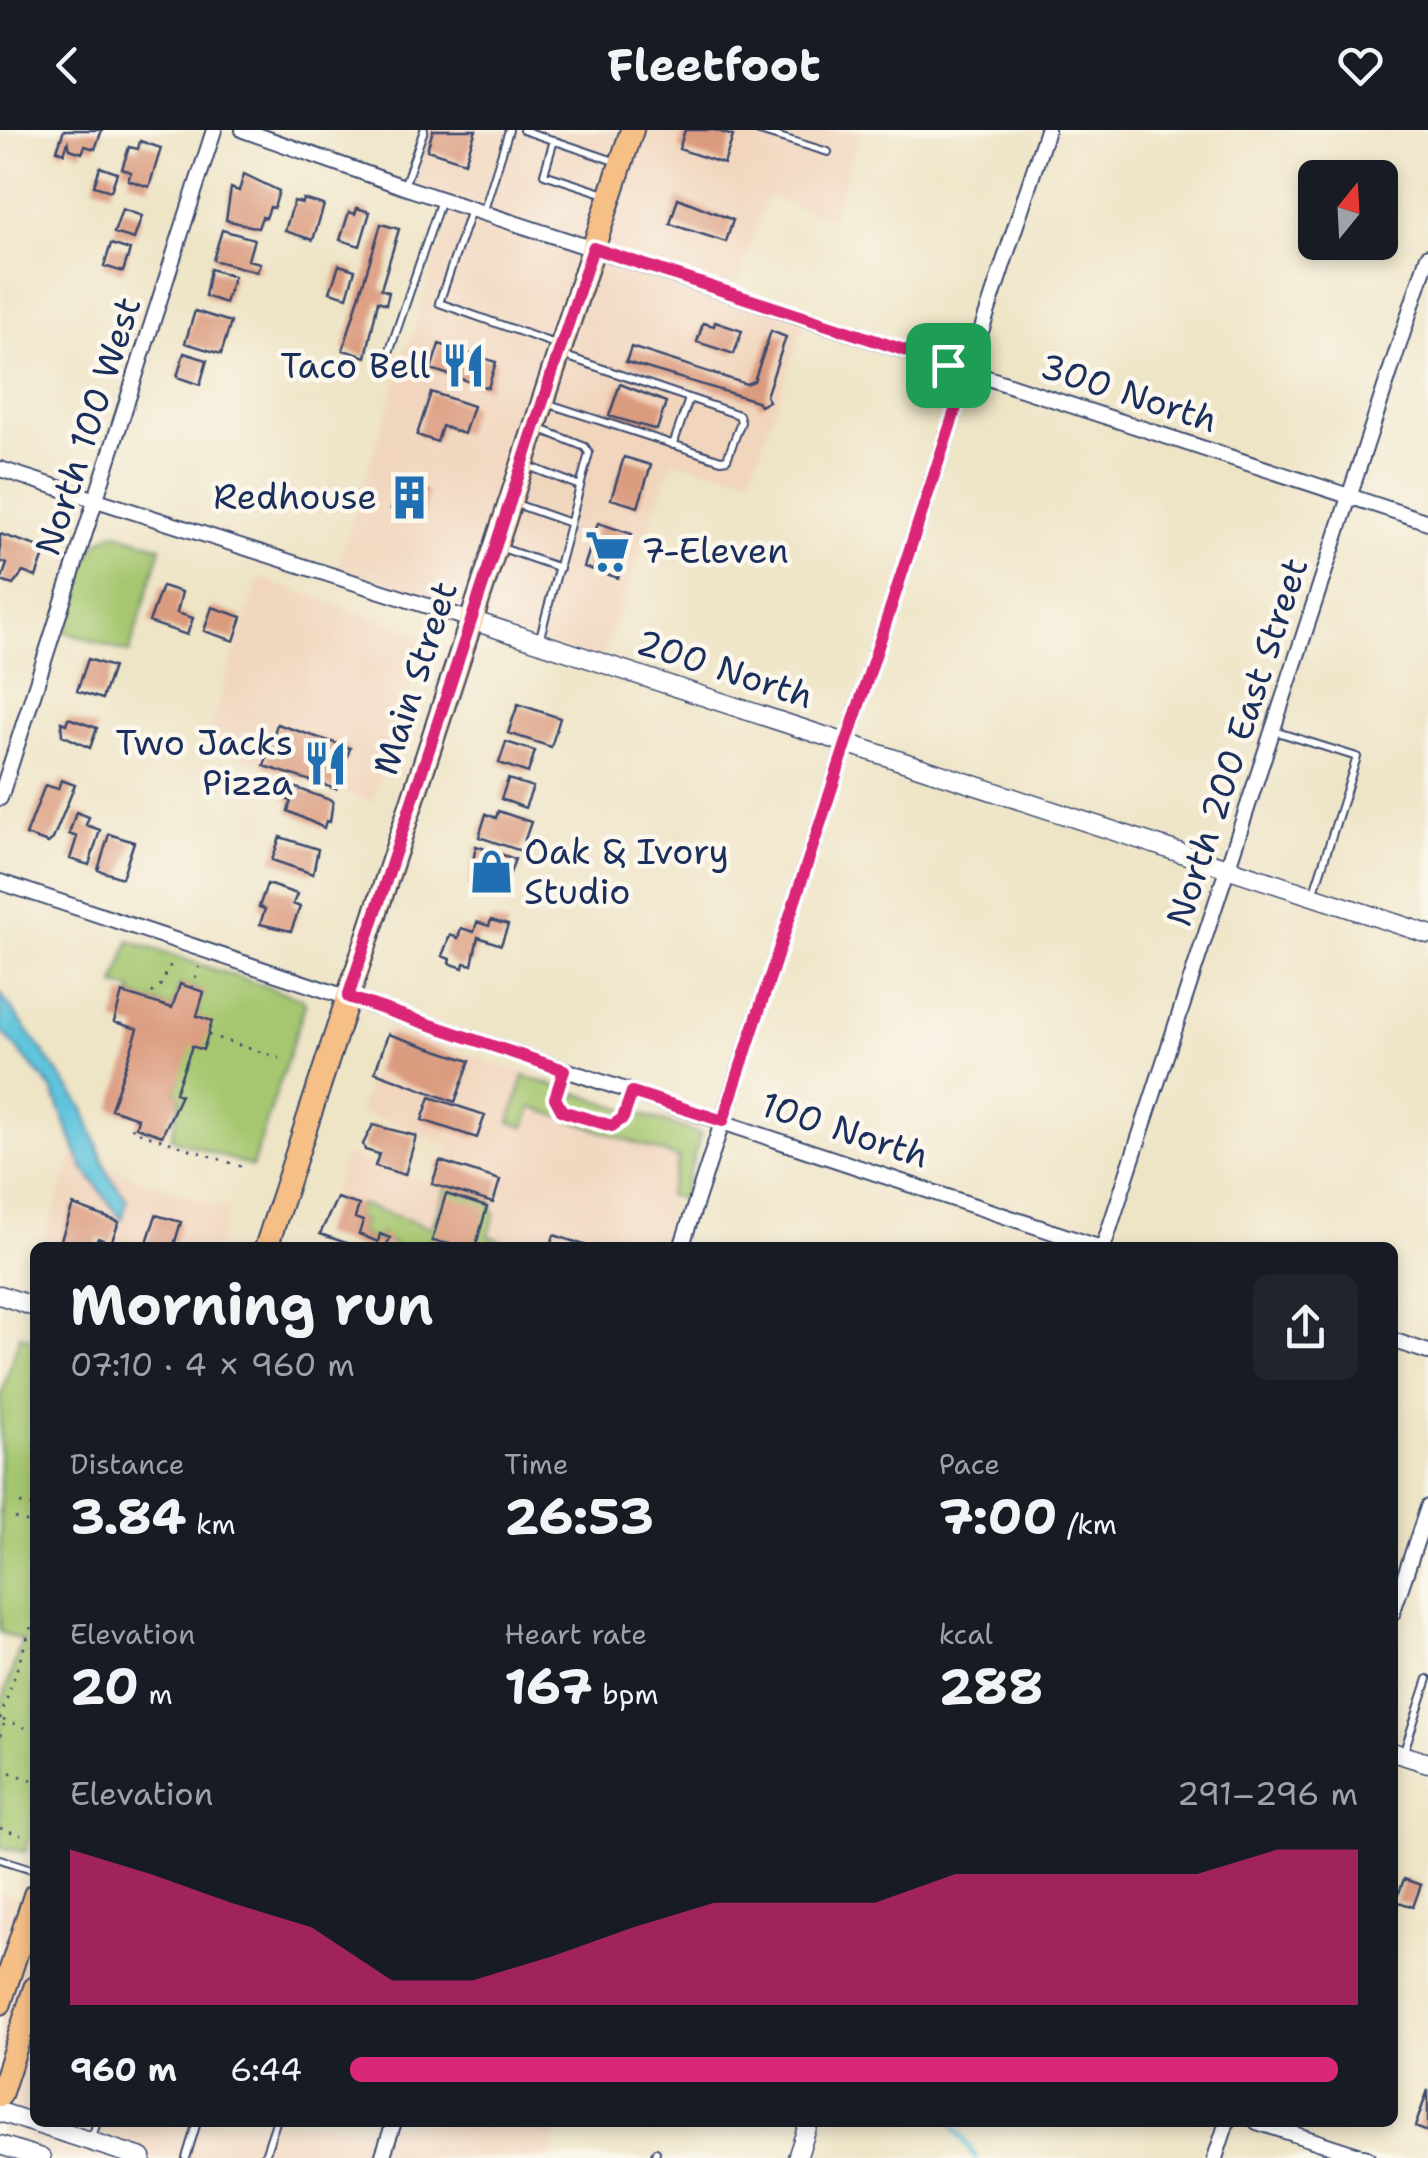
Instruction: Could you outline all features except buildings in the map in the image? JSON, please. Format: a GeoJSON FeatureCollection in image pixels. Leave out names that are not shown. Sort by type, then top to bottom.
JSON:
{"type":"FeatureCollection","features":[{"type":"Feature","properties":{"kind":"main road","name":"Main Street"},"geometry":{"type":"LineString","coordinates":[[268,1242],[632,130]]}},
{"type":"Feature","properties":{"kind":"main road"},"geometry":{"type":"LineString","coordinates":[[2,1988],[30,1909]]}},
{"type":"Feature","properties":{"kind":"main road"},"geometry":{"type":"LineString","coordinates":[[0,2095],[30,2003]]}},
{"type":"Feature","properties":{"kind":"street","name":"North 100 West"},"geometry":{"type":"LineString","coordinates":[[0,798],[214,130]]}},
{"type":"Feature","properties":{"kind":"street","name":"300 North"},"geometry":{"type":"LineString","coordinates":[[243,130],[404,187],[1428,522]]}},
{"type":"Feature","properties":{"kind":"street"},"geometry":{"type":"LineString","coordinates":[[683,1242],[1047,130]]}},
{"type":"Feature","properties":{"kind":"street","name":"North 200 East Street"},"geometry":{"type":"LineString","coordinates":[[1104,1242],[1428,256]]}},
{"type":"Feature","properties":{"kind":"street","name":"200 North"},"geometry":{"type":"LineString","coordinates":[[0,469],[1428,934]]}},
{"type":"Feature","properties":{"kind":"street","name":"100 North"},"geometry":{"type":"LineString","coordinates":[[0,882],[1084,1242]]}},
{"type":"Feature","properties":{"kind":"street"},"geometry":{"type":"LineString","coordinates":[[0,1295],[30,1304]]}},
{"type":"Feature","properties":{"kind":"street"},"geometry":{"type":"LineString","coordinates":[[1398,1342],[1428,1352]]}},
{"type":"Feature","properties":{"kind":"street"},"geometry":{"type":"LineString","coordinates":[[1398,1596],[1428,1508]]}},
{"type":"Feature","properties":{"kind":"street"},"geometry":{"type":"LineString","coordinates":[[1398,1753],[1428,1763]]}},
{"type":"Feature","properties":{"kind":"street"},"geometry":{"type":"LineString","coordinates":[[0,2112],[30,2122]]}},
{"type":"Feature","properties":{"kind":"street"},"geometry":{"type":"LineString","coordinates":[[47,2127],[142,2158]]}},
{"type":"Feature","properties":{"kind":"street"},"geometry":{"type":"LineString","coordinates":[[382,2158],[392,2127]]}},
{"type":"Feature","properties":{"kind":"street"},"geometry":{"type":"LineString","coordinates":[[798,2158],[807,2127]]}},
{"type":"Feature","properties":{"kind":"street"},"geometry":{"type":"LineString","coordinates":[[1215,2158],[1225,2127]]}},
{"type":"Feature","properties":{"kind":"street"},"geometry":{"type":"LineString","coordinates":[[1272,2127],[1367,2158]]}},
{"type":"Feature","properties":{"kind":"street"},"geometry":{"type":"LineString","coordinates":[[0,2145],[41,2158]]}},
{"type":"Feature","properties":{"kind":"lane"},"geometry":{"type":"LineString","coordinates":[[404,187],[424,130]]}},
{"type":"Feature","properties":{"kind":"lane"},"geometry":{"type":"LineString","coordinates":[[508,130],[438,304],[739,416],[741,422],[728,459],[543,402]]}},
{"type":"Feature","properties":{"kind":"lane"},"geometry":{"type":"LineString","coordinates":[[523,130],[621,163]]}},
{"type":"Feature","properties":{"kind":"lane"},"geometry":{"type":"LineString","coordinates":[[756,130],[828,152]]}},
{"type":"Feature","properties":{"kind":"lane"},"geometry":{"type":"LineString","coordinates":[[554,140],[544,174],[610,196]]}},
{"type":"Feature","properties":{"kind":"lane"},"geometry":{"type":"LineString","coordinates":[[390,350],[441,199]]}},
{"type":"Feature","properties":{"kind":"lane"},"geometry":{"type":"LineString","coordinates":[[673,445],[689,399]]}},
{"type":"Feature","properties":{"kind":"lane"},"geometry":{"type":"LineString","coordinates":[[535,426],[586,447],[589,453],[538,642]]}},
{"type":"Feature","properties":{"kind":"lane"},"geometry":{"type":"LineString","coordinates":[[522,464],[580,486]]}},
{"type":"Feature","properties":{"kind":"lane"},"geometry":{"type":"LineString","coordinates":[[510,502],[571,524]]}},
{"type":"Feature","properties":{"kind":"lane"},"geometry":{"type":"LineString","coordinates":[[496,546],[560,568]]}},
{"type":"Feature","properties":{"kind":"lane"},"geometry":{"type":"LineString","coordinates":[[1272,731],[1357,757],[1313,896]]}},
{"type":"Feature","properties":{"kind":"lane"},"geometry":{"type":"LineString","coordinates":[[564,1070],[555,1098],[562,1111],[612,1126],[623,1118],[632,1092]]}},
{"type":"Feature","properties":{"kind":"lane"},"geometry":{"type":"LineString","coordinates":[[1398,1751],[1428,1679]]}},
{"type":"Feature","properties":{"kind":"lane"},"geometry":{"type":"LineString","coordinates":[[0,1860],[30,1869]]}},
{"type":"Feature","properties":{"kind":"lane"},"geometry":{"type":"LineString","coordinates":[[91,2141],[95,2127]]}},
{"type":"Feature","properties":{"kind":"lane"},"geometry":{"type":"LineString","coordinates":[[186,2158],[195,2127]]}},
{"type":"Feature","properties":{"kind":"lane"},"geometry":{"type":"LineString","coordinates":[[264,2158],[274,2127]]}},
{"type":"Feature","properties":{"kind":"path"},"geometry":{"type":"LineString","coordinates":[[144,1000],[160,986],[174,958]]}},
{"type":"Feature","properties":{"kind":"path"},"geometry":{"type":"LineString","coordinates":[[192,988],[200,967]]}},
{"type":"Feature","properties":{"kind":"path"},"geometry":{"type":"LineString","coordinates":[[208,1035],[279,1058]]}},
{"type":"Feature","properties":{"kind":"path"},"geometry":{"type":"LineString","coordinates":[[136,1117],[132,1130],[243,1167]]}},
{"type":"Feature","properties":{"kind":"path"},"geometry":{"type":"LineString","coordinates":[[20,1503],[30,1506]]}},
{"type":"Feature","properties":{"kind":"path"},"geometry":{"type":"LineString","coordinates":[[15,1518],[30,1523]]}},
{"type":"Feature","properties":{"kind":"path"},"geometry":{"type":"LineString","coordinates":[[0,1736],[30,1630]]}},
{"type":"Feature","properties":{"kind":"path"},"geometry":{"type":"LineString","coordinates":[[2,1720],[30,1729]]}},
{"type":"Feature","properties":{"kind":"path"},"geometry":{"type":"LineString","coordinates":[[0,1769],[30,1779]]}},
{"type":"Feature","properties":{"kind":"path"},"geometry":{"type":"LineString","coordinates":[[0,1828],[21,1835]]}},
{"type":"Feature","properties":{"kind":"shaded area"},"geometry":{"type":"Polygon","coordinates":[[[424,130],[861,130],[831,218],[766,196],[734,295],[806,319],[751,477],[672,462],[601,662],[334,576],[454,204],[404,187],[424,130]]]}},
{"type":"Feature","properties":{"kind":"shaded area"},"geometry":{"type":"Polygon","coordinates":[[[259,578],[412,631],[420,642],[421,653],[372,802],[205,745],[259,578]]]}},
{"type":"Feature","properties":{"kind":"shaded area"},"geometry":{"type":"Polygon","coordinates":[[[386,1028],[696,1129],[659,1242],[473,1242],[331,1195],[345,1155],[432,1184],[440,1161],[446,1162],[451,1146],[359,1111],[386,1028]]]}},
{"type":"Feature","properties":{"kind":"shaded area"},"geometry":{"type":"Polygon","coordinates":[[[72,1154],[229,1210],[219,1242],[44,1242],[72,1154]]]}},
{"type":"Feature","properties":{"kind":"shaded area"},"geometry":{"type":"Polygon","coordinates":[[[0,1891],[30,1902],[30,2127],[559,2127],[550,2158],[0,2158],[0,1891]]]}},
{"type":"Feature","properties":{"kind":"green space"},"geometry":{"type":"Polygon","coordinates":[[[114,532],[161,547],[129,653],[65,632],[92,546],[114,532]]]}},
{"type":"Feature","properties":{"kind":"green space"},"geometry":{"type":"Polygon","coordinates":[[[129,941],[303,999],[305,1005],[252,1167],[171,1138],[181,1096],[175,1093],[203,992],[180,984],[172,1008],[131,995],[132,990],[115,985],[129,941]]]}},
{"type":"Feature","properties":{"kind":"green space"},"geometry":{"type":"Polygon","coordinates":[[[524,1076],[701,1134],[681,1199],[668,1195],[679,1158],[532,1107],[525,1127],[510,1122],[524,1076]]]}},
{"type":"Feature","properties":{"kind":"green space"},"geometry":{"type":"Polygon","coordinates":[[[445,1188],[493,1203],[491,1209],[495,1212],[489,1235],[503,1242],[390,1242],[381,1234],[378,1242],[359,1234],[363,1221],[355,1218],[359,1204],[432,1228],[445,1188]]]}},
{"type":"Feature","properties":{"kind":"green space"},"geometry":{"type":"Polygon","coordinates":[[[20,1335],[30,1339],[30,1836],[25,1852],[0,1847],[0,1708],[22,1640],[0,1632],[0,1399],[20,1335]]]}},
{"type":"Feature","properties":{"kind":"water"},"geometry":{"type":"Polygon","coordinates":[[[0,993],[83,1107],[108,1174],[127,1200],[122,1220],[82,1166],[52,1089],[0,1029],[0,993]]]}},
{"type":"Feature","properties":{"kind":"waterway"},"geometry":{"type":"LineString","coordinates":[[954,2127],[976,2158]]}},
{"type":"Feature","properties":{"kind":"place","name":"Taco Bell"},"geometry":{"type":"Point","coordinates":[463,366]}},
{"type":"Feature","properties":{"kind":"place","name":"Redhouse"},"geometry":{"type":"Point","coordinates":[410,497]}},
{"type":"Feature","properties":{"kind":"place","name":"7-Eleven"},"geometry":{"type":"Point","coordinates":[608,551]}},
{"type":"Feature","properties":{"kind":"place","name":"Two Jacks Pizza"},"geometry":{"type":"Point","coordinates":[326,763]}},
{"type":"Feature","properties":{"kind":"place","name":"Oak & Ivory Studio"},"geometry":{"type":"Point","coordinates":[491,872]}},
{"type":"Feature","properties":{"kind":"route"},"geometry":{"type":"LineString","coordinates":[[593,248],[948,365],[968,371],[723,1121],[632,1092],[623,1118],[612,1126],[562,1111],[555,1098],[564,1070],[348,997],[593,248]]}}]}
